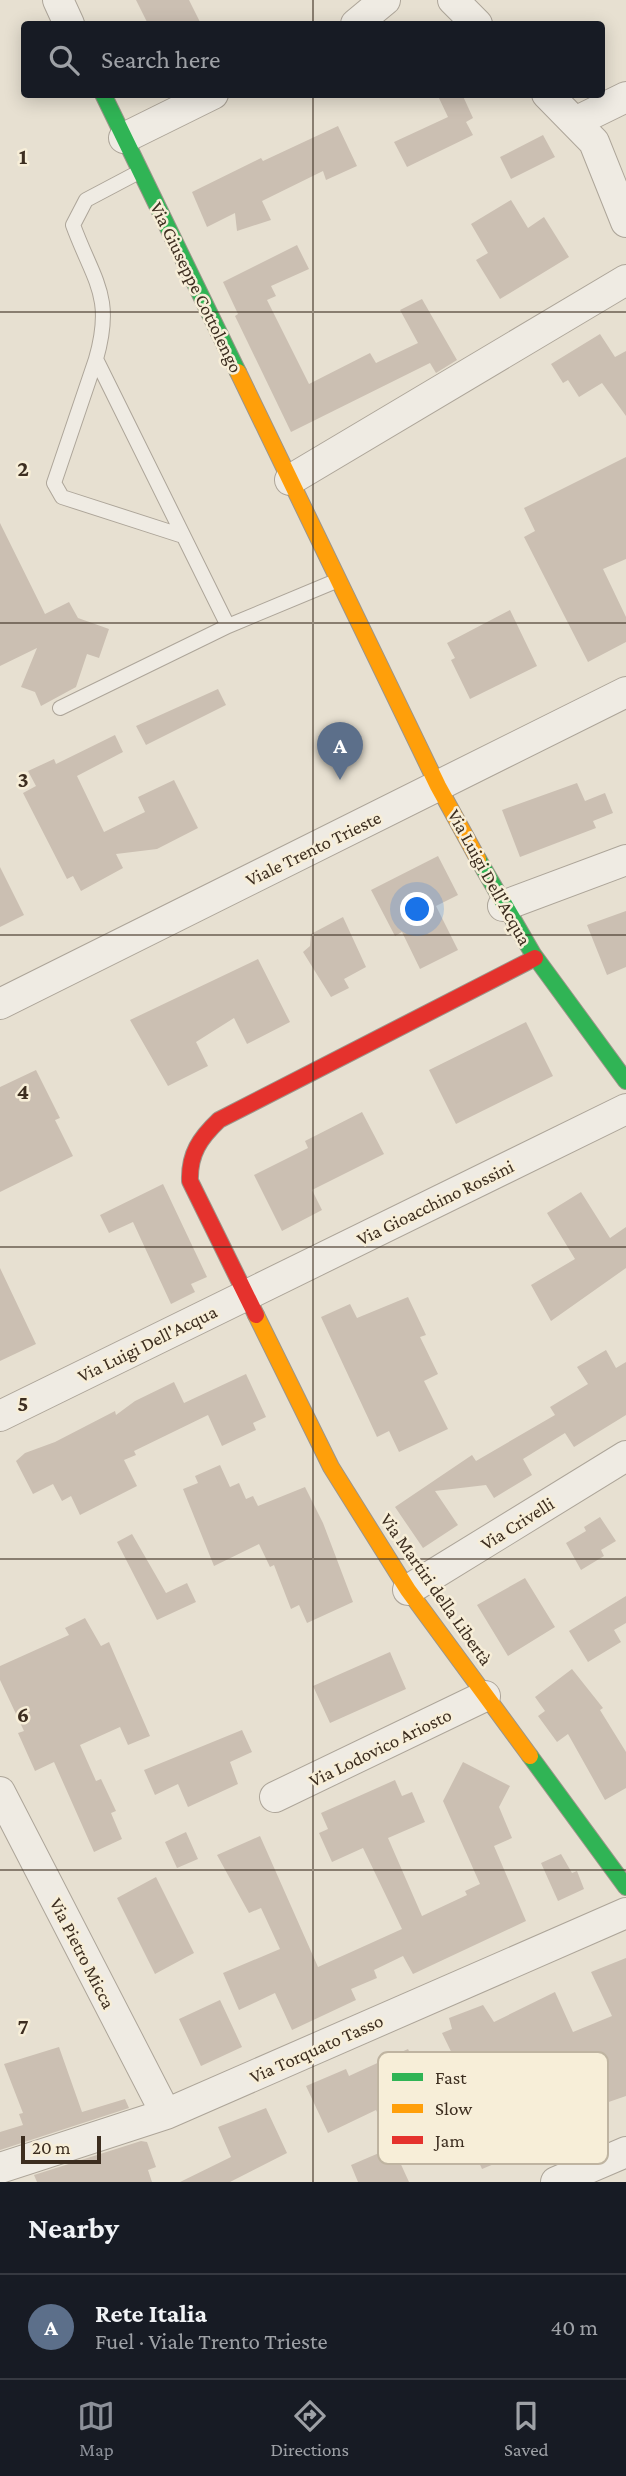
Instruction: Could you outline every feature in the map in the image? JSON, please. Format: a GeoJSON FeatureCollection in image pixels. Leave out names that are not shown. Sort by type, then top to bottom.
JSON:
{"type":"FeatureCollection","features":[{"type":"Feature","properties":{"kind":"street"},"geometry":{"type":"LineString","coordinates":[[58,0],[68,21]]}},
{"type":"Feature","properties":{"kind":"street"},"geometry":{"type":"LineString","coordinates":[[349,0],[356,21]]}},
{"type":"Feature","properties":{"kind":"street"},"geometry":{"type":"LineString","coordinates":[[360,21],[385,0]]}},
{"type":"Feature","properties":{"kind":"street"},"geometry":{"type":"LineString","coordinates":[[453,0],[474,21]]}},
{"type":"Feature","properties":{"kind":"street"},"geometry":{"type":"LineString","coordinates":[[575,122],[626,97]]}},
{"type":"Feature","properties":{"kind":"street","name":"Via Giuseppe Cottolengo"},"geometry":{"type":"LineString","coordinates":[[105,98],[290,480]]}},
{"type":"Feature","properties":{"kind":"street"},"geometry":{"type":"LineString","coordinates":[[124,138],[206,98]]}},
{"type":"Feature","properties":{"kind":"street"},"geometry":{"type":"LineString","coordinates":[[551,98],[594,142],[626,222]]}},
{"type":"Feature","properties":{"kind":"street"},"geometry":{"type":"LineString","coordinates":[[290,480],[626,280]]}},
{"type":"Feature","properties":{"kind":"street","name":"Via Luigi Dell'Acqua"},"geometry":{"type":"LineString","coordinates":[[0,1416],[245,1296],[190,1181],[189,1164],[194,1148],[204,1133],[240,1107],[535,958],[503,906],[457,816],[438,786],[290,480]]}},
{"type":"Feature","properties":{"kind":"street","name":"Viale Trento Trieste"},"geometry":{"type":"LineString","coordinates":[[0,1004],[626,692]]}},
{"type":"Feature","properties":{"kind":"street"},"geometry":{"type":"LineString","coordinates":[[503,906],[626,860]]}},
{"type":"Feature","properties":{"kind":"street"},"geometry":{"type":"LineString","coordinates":[[535,958],[626,1081]]}},
{"type":"Feature","properties":{"kind":"street","name":"Via Gioacchino Rossini"},"geometry":{"type":"LineString","coordinates":[[245,1296],[626,1109]]}},
{"type":"Feature","properties":{"kind":"street","name":"Via Martiri della Libertà"},"geometry":{"type":"LineString","coordinates":[[245,1296],[331,1467],[408,1590],[626,1887]]}},
{"type":"Feature","properties":{"kind":"street","name":"Via Crivelli"},"geometry":{"type":"LineString","coordinates":[[408,1590],[626,1455]]}},
{"type":"Feature","properties":{"kind":"street","name":"Via Lodovico Ariosto"},"geometry":{"type":"LineString","coordinates":[[275,1797],[485,1696]]}},
{"type":"Feature","properties":{"kind":"street","name":"Via Pietro Micca"},"geometry":{"type":"LineString","coordinates":[[0,1792],[166,2114]]}},
{"type":"Feature","properties":{"kind":"street","name":"Via Torquato Tasso"},"geometry":{"type":"LineString","coordinates":[[0,2168],[166,2114],[626,1913]]}},
{"type":"Feature","properties":{"kind":"street"},"geometry":{"type":"LineString","coordinates":[[608,2160],[626,2152]]}},
{"type":"Feature","properties":{"kind":"street"},"geometry":{"type":"LineString","coordinates":[[556,2182],[598,2164]]}},
{"type":"Feature","properties":{"kind":"lane"},"geometry":{"type":"LineString","coordinates":[[140,171],[86,200],[73,225],[86,261],[100,285],[105,324],[96,359],[54,483],[62,497],[183,536]]}},
{"type":"Feature","properties":{"kind":"lane"},"geometry":{"type":"LineString","coordinates":[[96,359],[228,626]]}},
{"type":"Feature","properties":{"kind":"lane"},"geometry":{"type":"LineString","coordinates":[[60,709],[228,626],[339,580]]}},
{"type":"Feature","properties":{"kind":"building"},"geometry":{"type":"Polygon","coordinates":[[[136,0],[189,0],[200,21],[146,21],[136,0]]]}},
{"type":"Feature","properties":{"kind":"building"},"geometry":{"type":"Polygon","coordinates":[[[439,98],[464,98],[473,118],[466,122],[473,135],[407,167],[394,142],[448,117],[439,98]]]}},
{"type":"Feature","properties":{"kind":"building"},"geometry":{"type":"Polygon","coordinates":[[[338,126],[357,166],[326,180],[323,171],[262,201],[271,220],[237,231],[235,213],[207,227],[192,192],[261,158],[263,161],[338,126]]]}},
{"type":"Feature","properties":{"kind":"building"},"geometry":{"type":"Polygon","coordinates":[[[543,135],[555,157],[511,179],[500,157],[543,135]]]}},
{"type":"Feature","properties":{"kind":"building"},"geometry":{"type":"Polygon","coordinates":[[[511,200],[528,228],[544,217],[569,257],[500,299],[476,260],[488,253],[471,224],[511,200]]]}},
{"type":"Feature","properties":{"kind":"building"},"geometry":{"type":"Polygon","coordinates":[[[297,245],[309,269],[271,286],[276,296],[267,300],[309,384],[370,353],[376,363],[418,343],[400,310],[422,299],[457,360],[436,373],[430,363],[291,432],[235,316],[238,314],[223,282],[297,245]]]}},
{"type":"Feature","properties":{"kind":"building"},"geometry":{"type":"Polygon","coordinates":[[[600,334],[615,357],[626,351],[626,416],[602,383],[579,397],[568,380],[563,383],[551,364],[600,334]]]}},
{"type":"Feature","properties":{"kind":"building"},"geometry":{"type":"Polygon","coordinates":[[[626,457],[626,559],[603,569],[626,617],[626,642],[588,662],[524,537],[535,531],[524,508],[626,457]]]}},
{"type":"Feature","properties":{"kind":"building"},"geometry":{"type":"Polygon","coordinates":[[[0,523],[45,614],[69,602],[78,618],[109,629],[99,658],[87,654],[76,687],[41,706],[35,692],[21,687],[37,648],[0,666],[0,523]]]}},
{"type":"Feature","properties":{"kind":"building"},"geometry":{"type":"Polygon","coordinates":[[[510,610],[537,666],[470,699],[451,660],[455,658],[447,643],[510,610]]]}},
{"type":"Feature","properties":{"kind":"building"},"geometry":{"type":"Polygon","coordinates":[[[218,689],[226,705],[146,745],[136,726],[218,689]]]}},
{"type":"Feature","properties":{"kind":"building"},"geometry":{"type":"Polygon","coordinates":[[[115,735],[123,752],[77,776],[104,832],[145,812],[138,797],[174,780],[198,828],[157,849],[116,854],[123,868],[81,891],[73,876],[67,879],[23,793],[36,786],[28,771],[54,759],[56,764],[115,735]]]}},
{"type":"Feature","properties":{"kind":"building"},"geometry":{"type":"Polygon","coordinates":[[[577,783],[585,801],[605,793],[613,813],[593,821],[596,828],[520,857],[502,810],[577,783]]]}},
{"type":"Feature","properties":{"kind":"building"},"geometry":{"type":"Polygon","coordinates":[[[438,856],[458,895],[436,906],[458,950],[420,969],[402,932],[395,936],[371,890],[438,856]]]}},
{"type":"Feature","properties":{"kind":"building"},"geometry":{"type":"Polygon","coordinates":[[[0,867],[24,915],[0,927],[0,867]]]}},
{"type":"Feature","properties":{"kind":"building"},"geometry":{"type":"Polygon","coordinates":[[[626,911],[626,967],[607,975],[587,925],[626,911]]]}},
{"type":"Feature","properties":{"kind":"building"},"geometry":{"type":"Polygon","coordinates":[[[343,917],[366,967],[344,979],[349,988],[331,997],[303,952],[310,946],[311,934],[343,917]]]}},
{"type":"Feature","properties":{"kind":"building"},"geometry":{"type":"Polygon","coordinates":[[[258,959],[290,1022],[247,1044],[234,1018],[196,1042],[208,1066],[168,1086],[130,1020],[258,959]]]}},
{"type":"Feature","properties":{"kind":"building"},"geometry":{"type":"Polygon","coordinates":[[[526,1022],[553,1076],[456,1124],[429,1070],[526,1022]]]}},
{"type":"Feature","properties":{"kind":"building"},"geometry":{"type":"Polygon","coordinates":[[[36,1070],[60,1118],[55,1120],[73,1156],[0,1192],[0,1087],[36,1070]]]}},
{"type":"Feature","properties":{"kind":"building"},"geometry":{"type":"Polygon","coordinates":[[[362,1112],[384,1154],[312,1190],[322,1210],[282,1231],[254,1175],[308,1148],[305,1141],[362,1112]]]}},
{"type":"Feature","properties":{"kind":"building"},"geometry":{"type":"Polygon","coordinates":[[[163,1184],[207,1277],[191,1284],[195,1292],[171,1304],[133,1222],[109,1233],[100,1215],[163,1184]]]}},
{"type":"Feature","properties":{"kind":"building"},"geometry":{"type":"Polygon","coordinates":[[[581,1192],[610,1238],[626,1227],[626,1268],[551,1321],[531,1285],[575,1259],[547,1213],[581,1192]]]}},
{"type":"Feature","properties":{"kind":"building"},"geometry":{"type":"Polygon","coordinates":[[[0,1268],[36,1344],[0,1361],[0,1268]]]}},
{"type":"Feature","properties":{"kind":"building"},"geometry":{"type":"Polygon","coordinates":[[[408,1297],[426,1335],[420,1337],[438,1374],[424,1381],[448,1429],[399,1452],[389,1431],[377,1437],[321,1317],[350,1304],[357,1318],[408,1297]]]}},
{"type":"Feature","properties":{"kind":"building"},"geometry":{"type":"Polygon","coordinates":[[[606,1350],[616,1368],[626,1362],[626,1415],[574,1447],[565,1433],[523,1459],[532,1475],[494,1498],[486,1485],[435,1491],[458,1525],[423,1548],[395,1507],[472,1455],[476,1461],[555,1415],[550,1407],[588,1384],[577,1367],[606,1350]]]}},
{"type":"Feature","properties":{"kind":"building"},"geometry":{"type":"Polygon","coordinates":[[[246,1374],[266,1417],[253,1423],[256,1430],[222,1446],[208,1415],[134,1451],[136,1455],[124,1460],[137,1486],[80,1515],[71,1496],[62,1501],[53,1484],[33,1494],[16,1461],[25,1453],[55,1442],[115,1411],[116,1415],[135,1401],[174,1382],[184,1403],[246,1374]]]}},
{"type":"Feature","properties":{"kind":"building"},"geometry":{"type":"Polygon","coordinates":[[[220,1465],[230,1487],[239,1483],[246,1499],[253,1496],[258,1506],[305,1487],[323,1523],[353,1602],[307,1623],[299,1605],[291,1609],[274,1565],[270,1567],[259,1544],[214,1566],[183,1489],[198,1483],[195,1476],[220,1465]]]}},
{"type":"Feature","properties":{"kind":"building"},"geometry":{"type":"Polygon","coordinates":[[[600,1517],[616,1541],[601,1550],[604,1556],[581,1570],[566,1543],[586,1531],[584,1527],[600,1517]]]}},
{"type":"Feature","properties":{"kind":"building"},"geometry":{"type":"Polygon","coordinates":[[[132,1534],[166,1593],[187,1583],[196,1602],[157,1620],[117,1542],[132,1534]]]}},
{"type":"Feature","properties":{"kind":"building"},"geometry":{"type":"Polygon","coordinates":[[[525,1578],[555,1627],[508,1656],[477,1605],[525,1578]]]}},
{"type":"Feature","properties":{"kind":"building"},"geometry":{"type":"Polygon","coordinates":[[[626,1596],[626,1623],[614,1630],[621,1642],[588,1662],[569,1631],[626,1596]]]}},
{"type":"Feature","properties":{"kind":"building"},"geometry":{"type":"Polygon","coordinates":[[[85,1618],[101,1646],[109,1642],[150,1736],[128,1745],[120,1727],[80,1745],[96,1781],[101,1779],[116,1811],[111,1813],[122,1839],[94,1852],[54,1762],[35,1771],[18,1733],[24,1731],[0,1680],[0,1666],[69,1635],[65,1628],[85,1618]]]}},
{"type":"Feature","properties":{"kind":"building"},"geometry":{"type":"Polygon","coordinates":[[[390,1652],[406,1689],[330,1723],[313,1686],[390,1652]]]}},
{"type":"Feature","properties":{"kind":"building"},"geometry":{"type":"Polygon","coordinates":[[[572,1669],[603,1708],[600,1710],[626,1752],[626,1788],[605,1800],[568,1734],[557,1742],[538,1716],[545,1711],[535,1697],[572,1669]]]}},
{"type":"Feature","properties":{"kind":"building"},"geometry":{"type":"Polygon","coordinates":[[[242,1730],[252,1752],[230,1762],[238,1784],[188,1807],[178,1784],[155,1795],[144,1770],[242,1730]]]}},
{"type":"Feature","properties":{"kind":"building"},"geometry":{"type":"Polygon","coordinates":[[[463,1762],[510,1786],[499,1807],[512,1838],[494,1846],[526,1921],[413,1974],[403,1956],[374,1970],[377,1978],[351,1989],[356,2000],[292,2030],[275,1993],[239,2010],[223,1973],[280,1949],[261,1908],[249,1913],[217,1855],[260,1836],[318,1967],[402,1929],[363,1848],[332,1862],[319,1833],[328,1829],[321,1813],[395,1780],[402,1796],[412,1792],[425,1822],[388,1838],[422,1916],[467,1895],[465,1891],[480,1884],[443,1801],[463,1762]]]}},
{"type":"Feature","properties":{"kind":"building"},"geometry":{"type":"Polygon","coordinates":[[[186,1832],[198,1859],[177,1868],[165,1842],[186,1832]]]}},
{"type":"Feature","properties":{"kind":"building"},"geometry":{"type":"Polygon","coordinates":[[[561,1854],[572,1873],[577,1871],[584,1889],[558,1901],[541,1863],[561,1854]]]}},
{"type":"Feature","properties":{"kind":"building"},"geometry":{"type":"Polygon","coordinates":[[[156,1877],[194,1953],[155,1974],[117,1898],[156,1877]]]}},
{"type":"Feature","properties":{"kind":"building"},"geometry":{"type":"Polygon","coordinates":[[[626,1958],[626,2096],[608,2102],[608,2052],[451,2052],[442,2033],[452,2029],[449,2018],[483,2005],[494,2022],[555,1992],[573,2032],[612,2016],[591,1972],[626,1958]]]}},
{"type":"Feature","properties":{"kind":"building"},"geometry":{"type":"Polygon","coordinates":[[[220,2000],[242,2047],[201,2066],[179,2019],[220,2000]]]}},
{"type":"Feature","properties":{"kind":"building"},"geometry":{"type":"Polygon","coordinates":[[[59,2047],[82,2112],[125,2099],[129,2108],[0,2150],[0,2132],[23,2125],[19,2114],[23,2113],[4,2064],[59,2047]]]}},
{"type":"Feature","properties":{"kind":"building"},"geometry":{"type":"Polygon","coordinates":[[[378,2063],[378,2114],[376,2110],[328,2133],[306,2086],[346,2069],[349,2076],[378,2063]]]}},
{"type":"Feature","properties":{"kind":"building"},"geometry":{"type":"Polygon","coordinates":[[[266,2108],[287,2153],[230,2182],[180,2182],[231,2157],[218,2127],[266,2108]]]}},
{"type":"Feature","properties":{"kind":"building"},"geometry":{"type":"Polygon","coordinates":[[[141,2141],[147,2142],[156,2167],[148,2170],[152,2182],[37,2182],[34,2175],[141,2141]]]}},
{"type":"Feature","properties":{"kind":"building"},"geometry":{"type":"Polygon","coordinates":[[[378,2153],[378,2164],[401,2164],[409,2182],[358,2182],[351,2165],[378,2153]]]}},
{"type":"Feature","properties":{"kind":"building"},"geometry":{"type":"Polygon","coordinates":[[[480,2164],[494,2164],[482,2169],[480,2164]]]}},
{"type":"Feature","properties":{"kind":"traffic: fast"},"geometry":{"type":"LineString","coordinates":[[105,98],[238,372]]}},
{"type":"Feature","properties":{"kind":"traffic: fast"},"geometry":{"type":"LineString","coordinates":[[478,859],[533,954],[626,1081]]}},
{"type":"Feature","properties":{"kind":"traffic: fast"},"geometry":{"type":"LineString","coordinates":[[530,1756],[626,1887]]}},
{"type":"Feature","properties":{"kind":"traffic: slow"},"geometry":{"type":"LineString","coordinates":[[238,372],[438,786],[478,859]]}},
{"type":"Feature","properties":{"kind":"traffic: slow"},"geometry":{"type":"LineString","coordinates":[[256,1315],[331,1467],[408,1590],[530,1756]]}},
{"type":"Feature","properties":{"kind":"traffic: jam"},"geometry":{"type":"LineString","coordinates":[[256,1315],[190,1181],[191,1163],[206,1133],[219,1120],[535,958]]}},
{"type":"Feature","properties":{"kind":"place","name":"Rete Italia"},"geometry":{"type":"Point","coordinates":[340,780]}}]}
